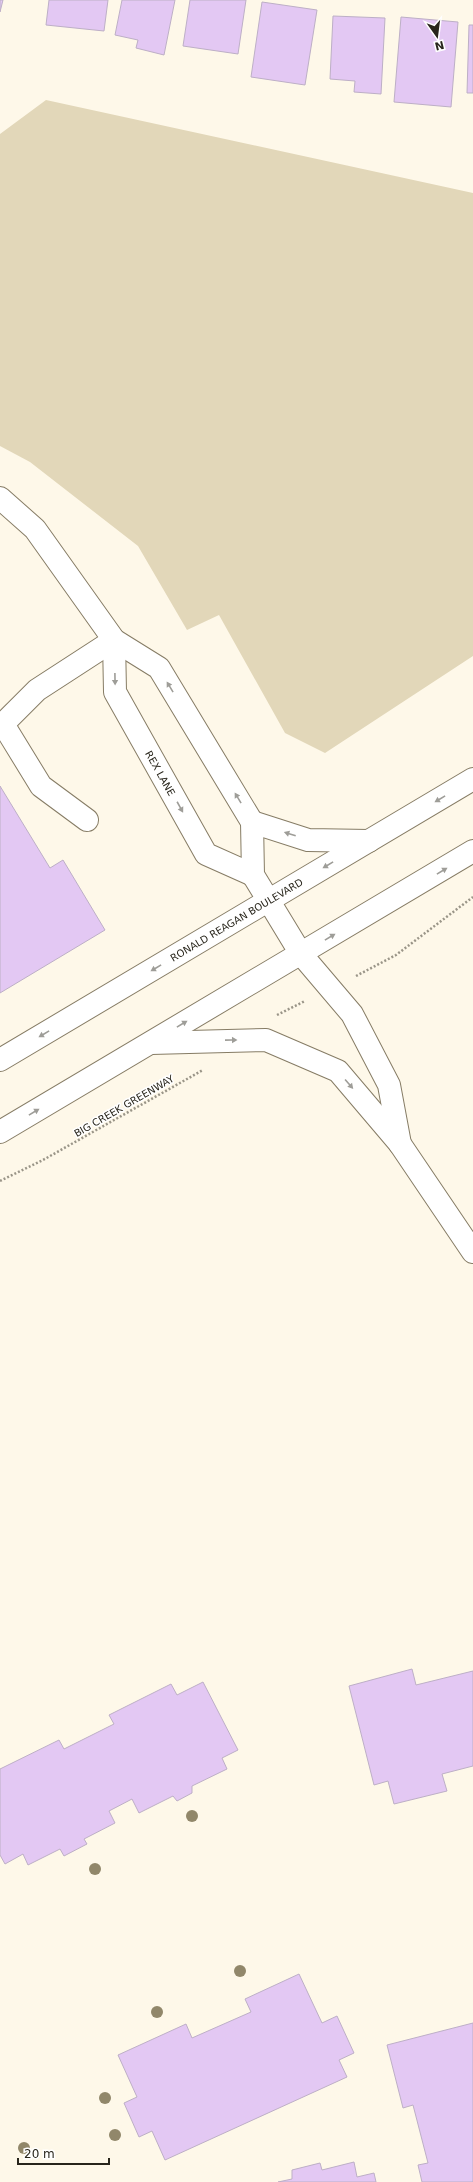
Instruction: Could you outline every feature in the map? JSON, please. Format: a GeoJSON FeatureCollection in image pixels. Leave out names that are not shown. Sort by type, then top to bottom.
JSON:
{"type":"FeatureCollection","features":[{"type":"Feature","properties":{"kind":"main road"},"geometry":{"type":"LineString","coordinates":[[0,498],[35,529],[114,640],[159,668],[252,822],[253,875],[301,954],[352,1014],[389,1084],[400,1144]]}},
{"type":"Feature","properties":{"kind":"main road"},"geometry":{"type":"LineString","coordinates":[[87,820],[41,786],[2,726],[37,690],[114,640]]}},
{"type":"Feature","properties":{"kind":"main road","name":"REX LANE"},"geometry":{"type":"LineString","coordinates":[[114,640],[116,692],[206,854],[253,875]]}},
{"type":"Feature","properties":{"kind":"main road","name":"RONALD REAGAN BOULEVARD"},"geometry":{"type":"LineString","coordinates":[[0,1060],[473,779]]}},
{"type":"Feature","properties":{"kind":"main road"},"geometry":{"type":"LineString","coordinates":[[252,822],[308,840],[370,841]]}},
{"type":"Feature","properties":{"kind":"main road"},"geometry":{"type":"LineString","coordinates":[[0,1132],[473,851]]}},
{"type":"Feature","properties":{"kind":"main road"},"geometry":{"type":"LineString","coordinates":[[150,1043],[266,1040],[338,1071],[400,1144],[473,1252]]}},
{"type":"Feature","properties":{"kind":"path"},"geometry":{"type":"LineString","coordinates":[[396,955],[473,897]]}},
{"type":"Feature","properties":{"kind":"path","name":"BIG CREEK GREENWAY"},"geometry":{"type":"LineString","coordinates":[[0,1180],[43,1160],[204,1069]]}},
{"type":"Feature","properties":{"kind":"shaded area"},"geometry":{"type":"Polygon","coordinates":[[[46,100],[473,193],[473,656],[325,753],[285,733],[219,615],[187,630],[138,546],[30,462],[0,446],[0,134],[46,100]]]}},
{"type":"Feature","properties":{"kind":"building"},"geometry":{"type":"Polygon","coordinates":[[[0,0],[3,0],[0,12],[0,0]]]}},
{"type":"Feature","properties":{"kind":"building"},"geometry":{"type":"Polygon","coordinates":[[[49,0],[108,0],[104,31],[46,25],[49,0]]]}},
{"type":"Feature","properties":{"kind":"building"},"geometry":{"type":"Polygon","coordinates":[[[122,0],[175,0],[164,55],[136,48],[138,40],[115,35],[122,0]]]}},
{"type":"Feature","properties":{"kind":"building"},"geometry":{"type":"Polygon","coordinates":[[[190,0],[246,0],[238,54],[183,46],[190,0]]]}},
{"type":"Feature","properties":{"kind":"building"},"geometry":{"type":"Polygon","coordinates":[[[262,2],[317,10],[305,85],[251,77],[262,2]]]}},
{"type":"Feature","properties":{"kind":"building"},"geometry":{"type":"Polygon","coordinates":[[[333,16],[385,18],[381,94],[354,92],[355,81],[330,79],[333,16]]]}},
{"type":"Feature","properties":{"kind":"building"},"geometry":{"type":"Polygon","coordinates":[[[401,17],[458,22],[451,107],[394,102],[401,17]]]}},
{"type":"Feature","properties":{"kind":"building"},"geometry":{"type":"Polygon","coordinates":[[[469,25],[473,25],[473,93],[467,93],[469,25]]]}},
{"type":"Feature","properties":{"kind":"building"},"geometry":{"type":"Polygon","coordinates":[[[0,786],[50,868],[63,860],[105,930],[0,993],[0,786]]]}},
{"type":"Feature","properties":{"kind":"building"},"geometry":{"type":"Polygon","coordinates":[[[412,1669],[416,1685],[473,1671],[473,1766],[442,1774],[447,1791],[394,1804],[388,1781],[374,1785],[349,1686],[412,1669]]]}},
{"type":"Feature","properties":{"kind":"building"},"geometry":{"type":"Polygon","coordinates":[[[203,1682],[238,1750],[222,1758],[227,1769],[192,1786],[192,1793],[177,1801],[173,1796],[139,1813],[132,1799],[109,1811],[115,1823],[84,1839],[87,1844],[64,1856],[60,1849],[28,1865],[23,1854],[5,1864],[0,1855],[0,1769],[59,1740],[64,1749],[114,1724],[109,1715],[171,1684],[177,1695],[203,1682]]]}},
{"type":"Feature","properties":{"kind":"building"},"geometry":{"type":"Polygon","coordinates":[[[299,1974],[322,2023],[337,2016],[354,2053],[339,2060],[347,2077],[165,2160],[152,2131],[139,2137],[124,2103],[137,2097],[118,2055],[186,2024],[192,2038],[251,2012],[245,1999],[299,1974]]]}},
{"type":"Feature","properties":{"kind":"building"},"geometry":{"type":"Polygon","coordinates":[[[473,2023],[473,2182],[422,2182],[418,2165],[428,2163],[413,2105],[403,2108],[387,2045],[473,2023]]]}},
{"type":"Feature","properties":{"kind":"building"},"geometry":{"type":"Polygon","coordinates":[[[354,2162],[357,2177],[374,2173],[376,2182],[278,2182],[292,2179],[292,2170],[320,2163],[322,2170],[354,2162]]]}}]}
